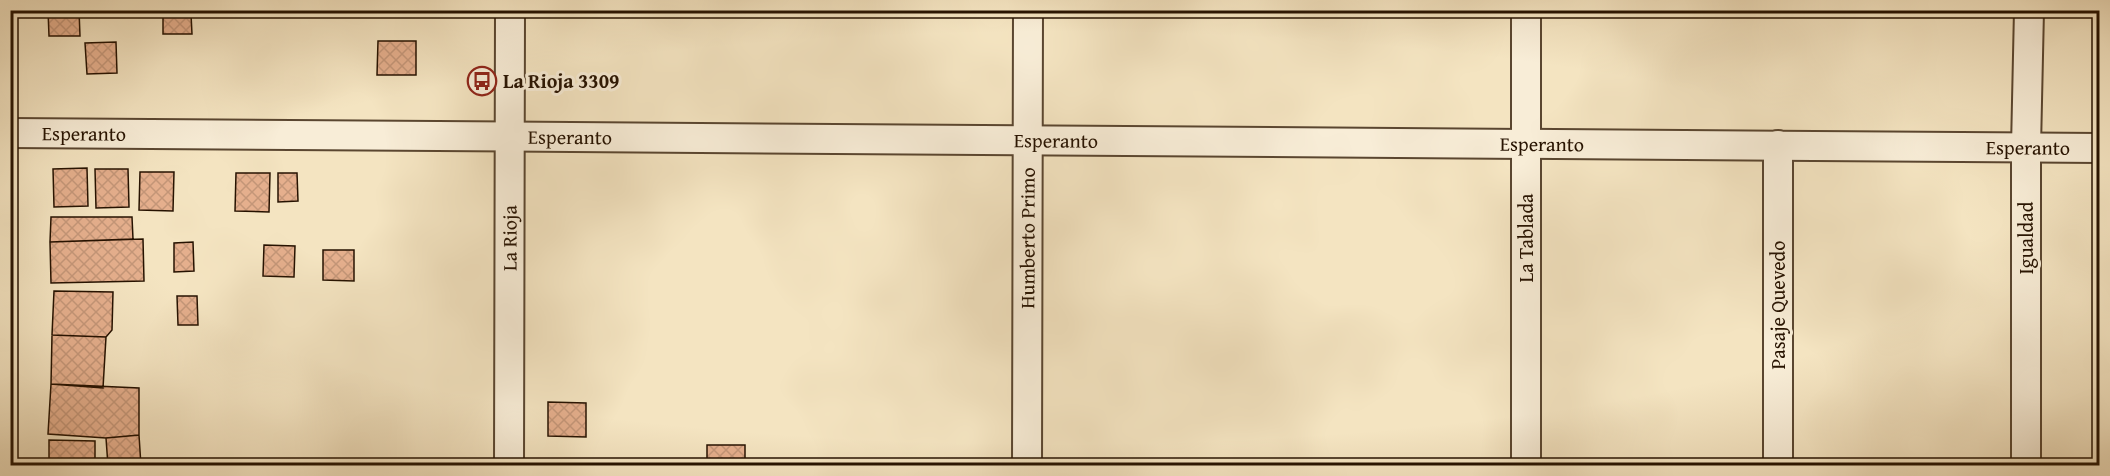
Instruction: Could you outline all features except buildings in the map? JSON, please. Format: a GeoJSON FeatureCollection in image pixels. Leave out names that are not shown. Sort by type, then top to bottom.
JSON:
{"type":"FeatureCollection","features":[{"type":"Feature","properties":{"kind":"street","name":"La Rioja"},"geometry":{"type":"LineString","coordinates":[[509,465],[510,10]]}},
{"type":"Feature","properties":{"kind":"street","name":"Humberto Primo"},"geometry":{"type":"LineString","coordinates":[[1027,465],[1028,10]]}},
{"type":"Feature","properties":{"kind":"street","name":"La Tablada"},"geometry":{"type":"LineString","coordinates":[[1526,10],[1526,465]]}},
{"type":"Feature","properties":{"kind":"street","name":"Igualdad"},"geometry":{"type":"LineString","coordinates":[[2026,465],[2026,147],[2029,10]]}},
{"type":"Feature","properties":{"kind":"street","name":"Esperanto"},"geometry":{"type":"LineString","coordinates":[[10,133],[2100,148]]}},
{"type":"Feature","properties":{"kind":"street","name":"Pasaje Quevedo"},"geometry":{"type":"LineString","coordinates":[[1778,145],[1778,465]]}},
{"type":"Feature","properties":{"kind":"place","name":"La Rioja 3309"},"geometry":{"type":"Point","coordinates":[482,81]}}]}
